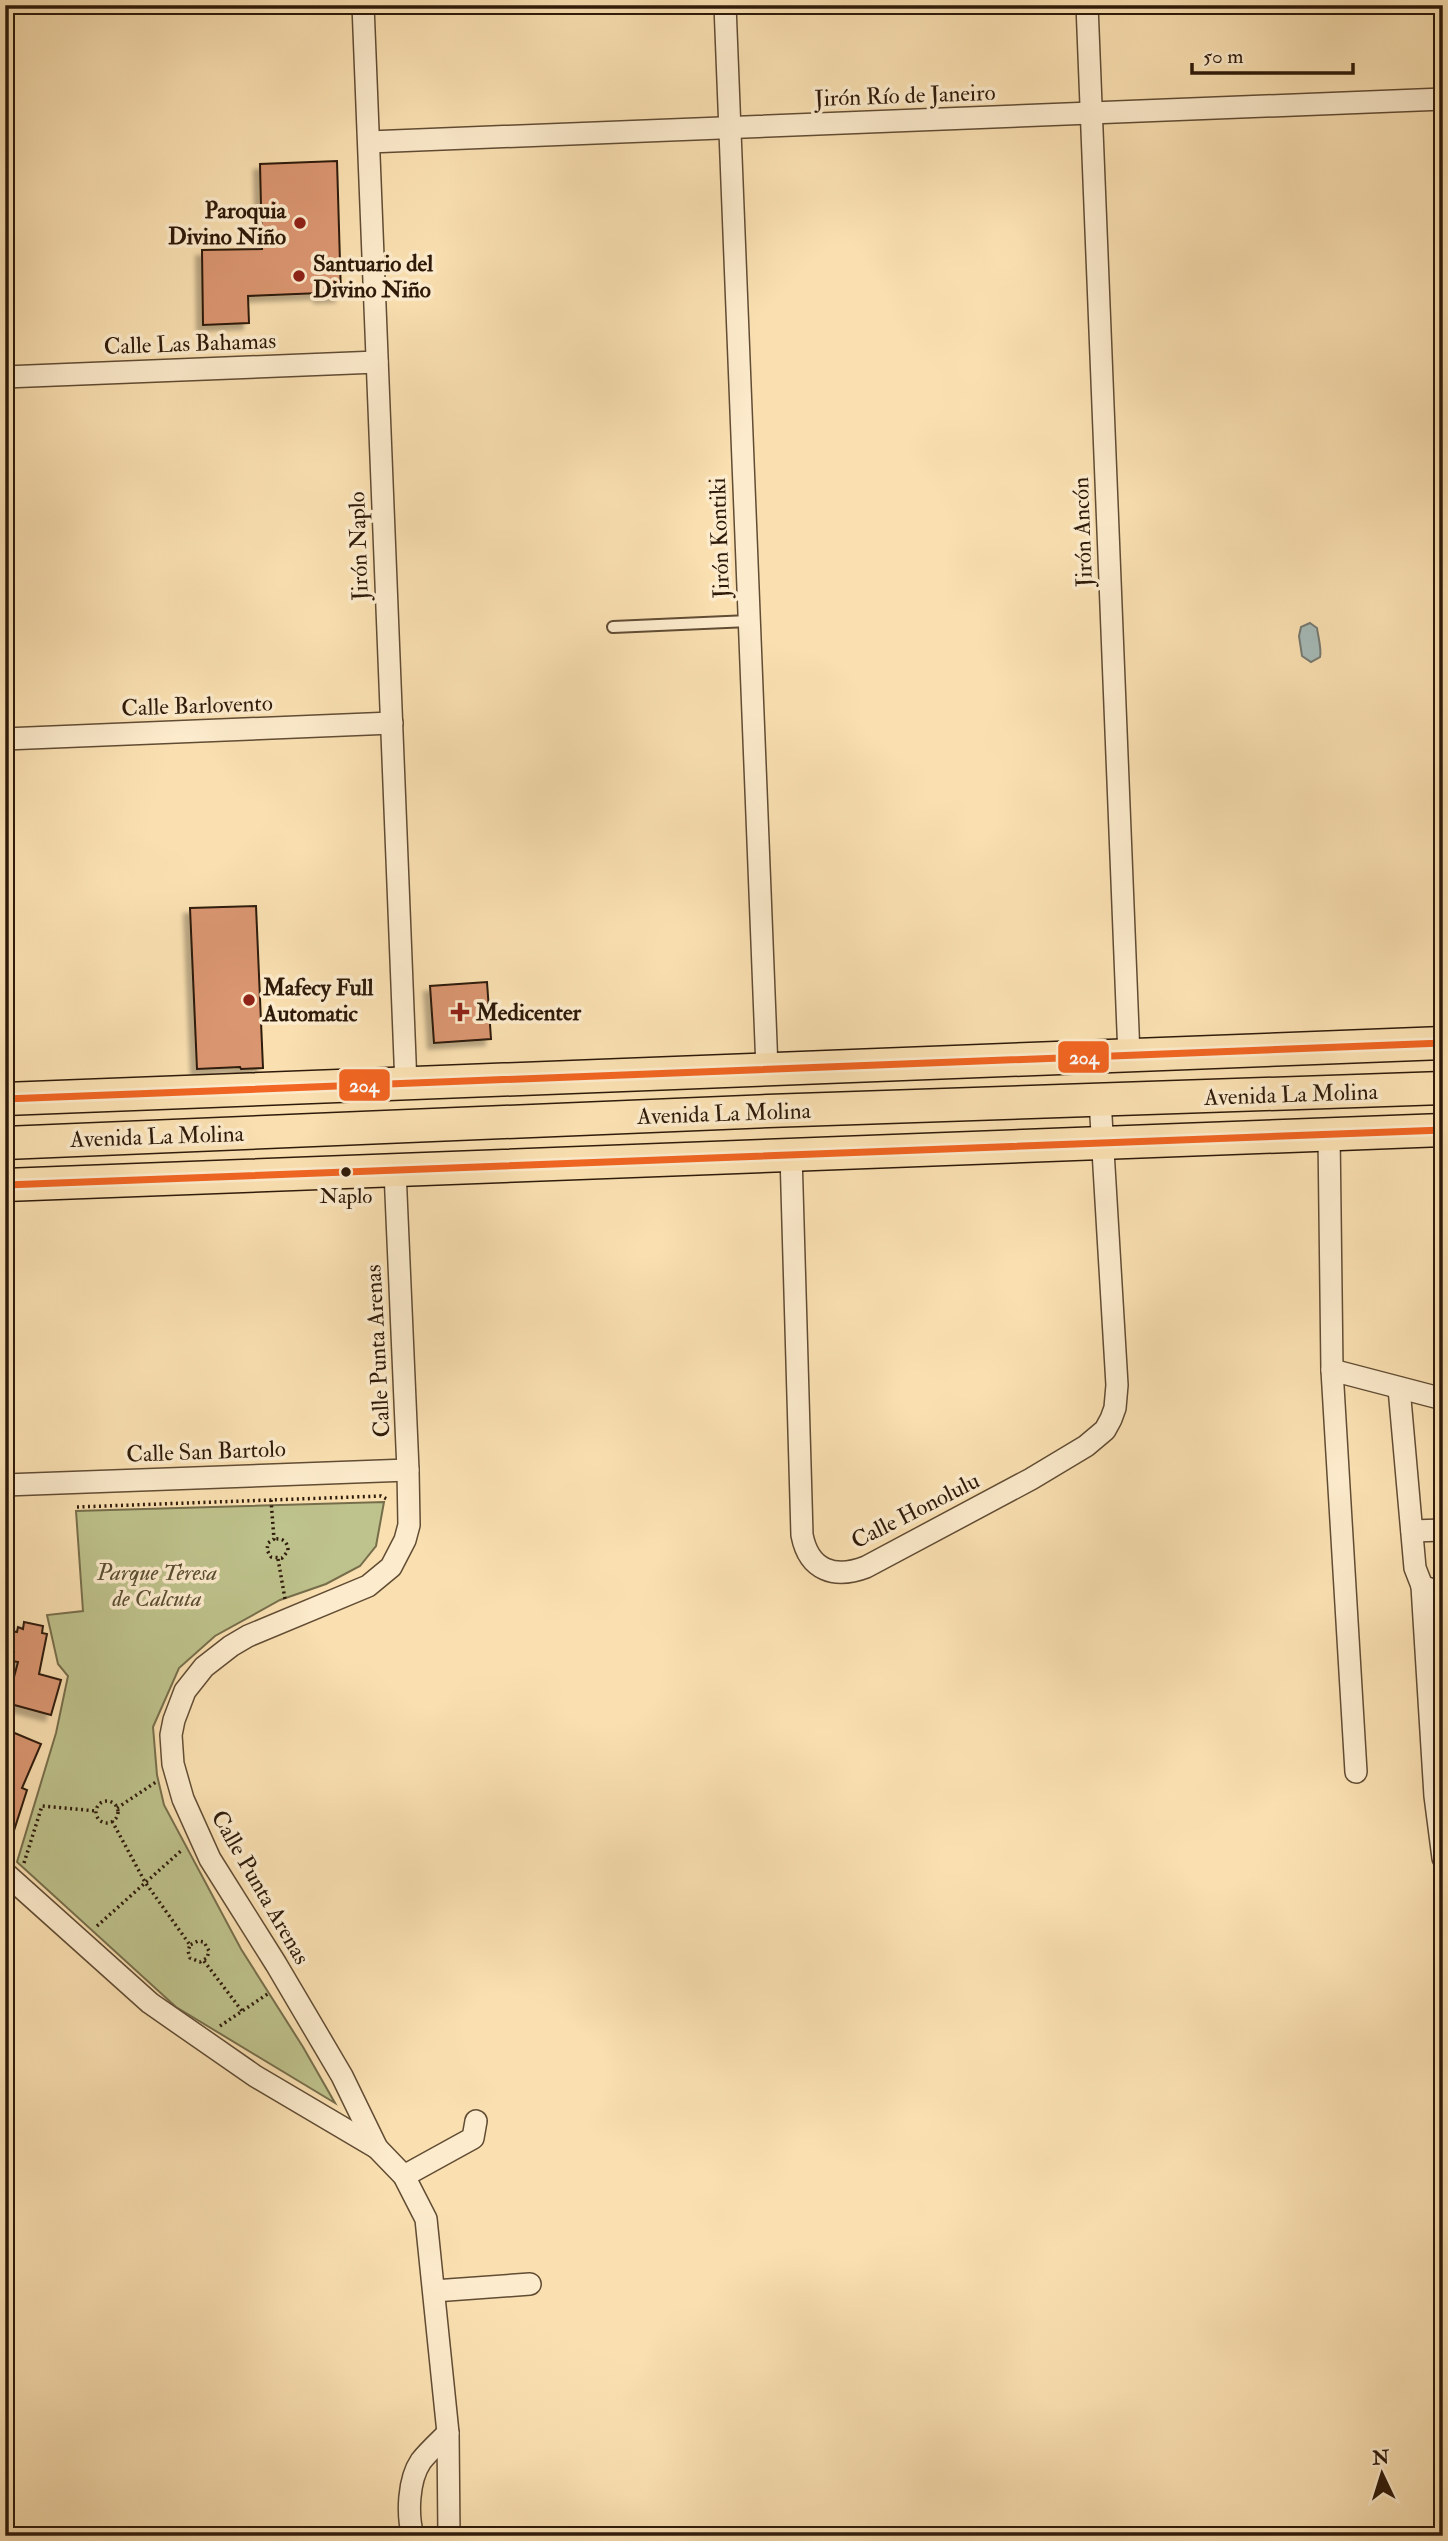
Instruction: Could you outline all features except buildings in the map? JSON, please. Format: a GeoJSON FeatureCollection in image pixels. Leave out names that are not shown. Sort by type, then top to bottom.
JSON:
{"type":"FeatureCollection","features":[{"type":"Feature","properties":{"kind":"main road","name":"Avenida La Molina"},"geometry":{"type":"LineString","coordinates":[[5,1099],[1443,1043]]}},
{"type":"Feature","properties":{"kind":"main road","name":"Avenida La Molina"},"geometry":{"type":"LineString","coordinates":[[5,1143],[768,1111],[1443,1088]]}},
{"type":"Feature","properties":{"kind":"main road","name":"Avenida La Molina"},"geometry":{"type":"LineString","coordinates":[[5,1185],[1443,1130]]}},
{"type":"Feature","properties":{"kind":"street","name":"Jirón Naplo"},"geometry":{"type":"LineString","coordinates":[[363,5],[406,1085]]}},
{"type":"Feature","properties":{"kind":"street","name":"Jirón Kontiki"},"geometry":{"type":"LineString","coordinates":[[724,5],[767,1069]]}},
{"type":"Feature","properties":{"kind":"street","name":"Jirón Ancón"},"geometry":{"type":"LineString","coordinates":[[1087,5],[1129,1056]]}},
{"type":"Feature","properties":{"kind":"street","name":"Jirón Río de Janeiro"},"geometry":{"type":"LineString","coordinates":[[369,142],[1443,99]]}},
{"type":"Feature","properties":{"kind":"street","name":"Calle Las Bahamas"},"geometry":{"type":"LineString","coordinates":[[5,377],[377,362]]}},
{"type":"Feature","properties":{"kind":"street","name":"Calle Barlovento"},"geometry":{"type":"LineString","coordinates":[[5,738],[392,723]]}},
{"type":"Feature","properties":{"kind":"street","name":"Calle Honolulu"},"geometry":{"type":"LineString","coordinates":[[791,1154],[802,1535],[804,1546],[816,1563],[835,1572],[845,1573],[866,1567],[1031,1479],[1086,1446],[1105,1430],[1118,1396],[1100,1100]]}},
{"type":"Feature","properties":{"kind":"street"},"geometry":{"type":"LineString","coordinates":[[1329,1134],[1332,1370],[1356,1772]]}},
{"type":"Feature","properties":{"kind":"street","name":"Calle Punta Arenas"},"geometry":{"type":"LineString","coordinates":[[377,2148],[342,2076],[276,1964],[225,1887],[196,1832],[177,1782],[172,1735],[178,1705],[185,1691],[215,1657],[248,1636],[368,1586],[391,1567],[399,1554],[408,1524],[408,1470],[395,1171]]}},
{"type":"Feature","properties":{"kind":"street"},"geometry":{"type":"LineString","coordinates":[[1332,1370],[1443,1399]]}},
{"type":"Feature","properties":{"kind":"street"},"geometry":{"type":"LineString","coordinates":[[1399,1388],[1415,1568],[1422,1586],[1435,1796],[1443,1858]]}},
{"type":"Feature","properties":{"kind":"street","name":"Calle San Bartolo"},"geometry":{"type":"LineString","coordinates":[[5,1485],[408,1470]]}},
{"type":"Feature","properties":{"kind":"street"},"geometry":{"type":"LineString","coordinates":[[1412,1531],[1443,1530]]}},
{"type":"Feature","properties":{"kind":"street"},"geometry":{"type":"LineString","coordinates":[[1422,1586],[1443,1594]]}},
{"type":"Feature","properties":{"kind":"street","name":"Calle Punta Arenas"},"geometry":{"type":"LineString","coordinates":[[14,1872],[150,2003],[255,2076],[377,2148],[404,2176],[426,2219],[448,2433],[454,2533]]}},
{"type":"Feature","properties":{"kind":"street"},"geometry":{"type":"LineString","coordinates":[[404,2176],[473,2138],[476,2121]]}},
{"type":"Feature","properties":{"kind":"street"},"geometry":{"type":"LineString","coordinates":[[434,2291],[530,2284]]}},
{"type":"Feature","properties":{"kind":"street"},"geometry":{"type":"LineString","coordinates":[[413,2536],[410,2524],[412,2482],[420,2463],[448,2433]]}},
{"type":"Feature","properties":{"kind":"lane"},"geometry":{"type":"LineString","coordinates":[[613,627],[749,621]]}},
{"type":"Feature","properties":{"kind":"path"},"geometry":{"type":"LineString","coordinates":[[76,1507],[382,1496],[389,1500],[388,1512]]}},
{"type":"Feature","properties":{"kind":"path"},"geometry":{"type":"LineString","coordinates":[[271,1500],[274,1539]]}},
{"type":"Feature","properties":{"kind":"path"},"geometry":{"type":"LineString","coordinates":[[274,1539],[285,1541],[288,1547],[285,1556],[278,1559],[271,1557],[267,1550],[268,1543],[274,1539]]}},
{"type":"Feature","properties":{"kind":"path"},"geometry":{"type":"LineString","coordinates":[[278,1559],[285,1602],[296,1598]]}},
{"type":"Feature","properties":{"kind":"path"},"geometry":{"type":"LineString","coordinates":[[117,1808],[162,1779]]}},
{"type":"Feature","properties":{"kind":"path"},"geometry":{"type":"LineString","coordinates":[[106,1801],[112,1802],[117,1808],[117,1815],[112,1821],[101,1821],[96,1811],[98,1805],[106,1801]]}},
{"type":"Feature","properties":{"kind":"path"},"geometry":{"type":"LineString","coordinates":[[14,1872],[43,1806],[96,1811]]}},
{"type":"Feature","properties":{"kind":"path"},"geometry":{"type":"LineString","coordinates":[[112,1821],[145,1881],[190,1945]]}},
{"type":"Feature","properties":{"kind":"path"},"geometry":{"type":"LineString","coordinates":[[88,1935],[188,1845]]}},
{"type":"Feature","properties":{"kind":"path"},"geometry":{"type":"LineString","coordinates":[[198,1941],[206,1944],[209,1951],[204,1961],[196,1962],[190,1958],[190,1945],[198,1941]]}},
{"type":"Feature","properties":{"kind":"path"},"geometry":{"type":"LineString","coordinates":[[204,1961],[242,2011]]}},
{"type":"Feature","properties":{"kind":"path"},"geometry":{"type":"LineString","coordinates":[[213,2032],[272,1991]]}},
{"type":"Feature","properties":{"kind":"green space","name":"Parque Teresa de Calcuta"},"geometry":{"type":"Polygon","coordinates":[[[384,1502],[376,1546],[360,1566],[326,1584],[280,1600],[215,1636],[179,1668],[153,1727],[157,1775],[164,1805],[241,1949],[335,2103],[176,2007],[17,1862],[56,1733],[68,1676],[58,1664],[47,1615],[83,1611],[76,1511],[384,1502]]]}},
{"type":"Feature","properties":{"kind":"shaded area"},"geometry":{"type":"Polygon","coordinates":[[[1310,623],[1317,628],[1321,651],[1320,657],[1311,662],[1302,656],[1299,636],[1301,627],[1310,623]]]}},
{"type":"Feature","properties":{"kind":"transit line","name":"204"},"geometry":{"type":"LineString","coordinates":[[5,1099],[1443,1043]]}},
{"type":"Feature","properties":{"kind":"transit line","name":"204"},"geometry":{"type":"LineString","coordinates":[[5,1185],[1443,1130]]}},
{"type":"Feature","properties":{"kind":"place","name":"Paroquia Divino Niño"},"geometry":{"type":"Point","coordinates":[300,223]}},
{"type":"Feature","properties":{"kind":"place","name":"Santuario del Divino Niño"},"geometry":{"type":"Point","coordinates":[299,276]}},
{"type":"Feature","properties":{"kind":"place","name":"Mafecy Full Automatic"},"geometry":{"type":"Point","coordinates":[249,1000]}},
{"type":"Feature","properties":{"kind":"place","name":"Medicenter"},"geometry":{"type":"Point","coordinates":[460,1012]}},
{"type":"Feature","properties":{"kind":"place","name":"Naplo"},"geometry":{"type":"Point","coordinates":[346,1172]}}]}
